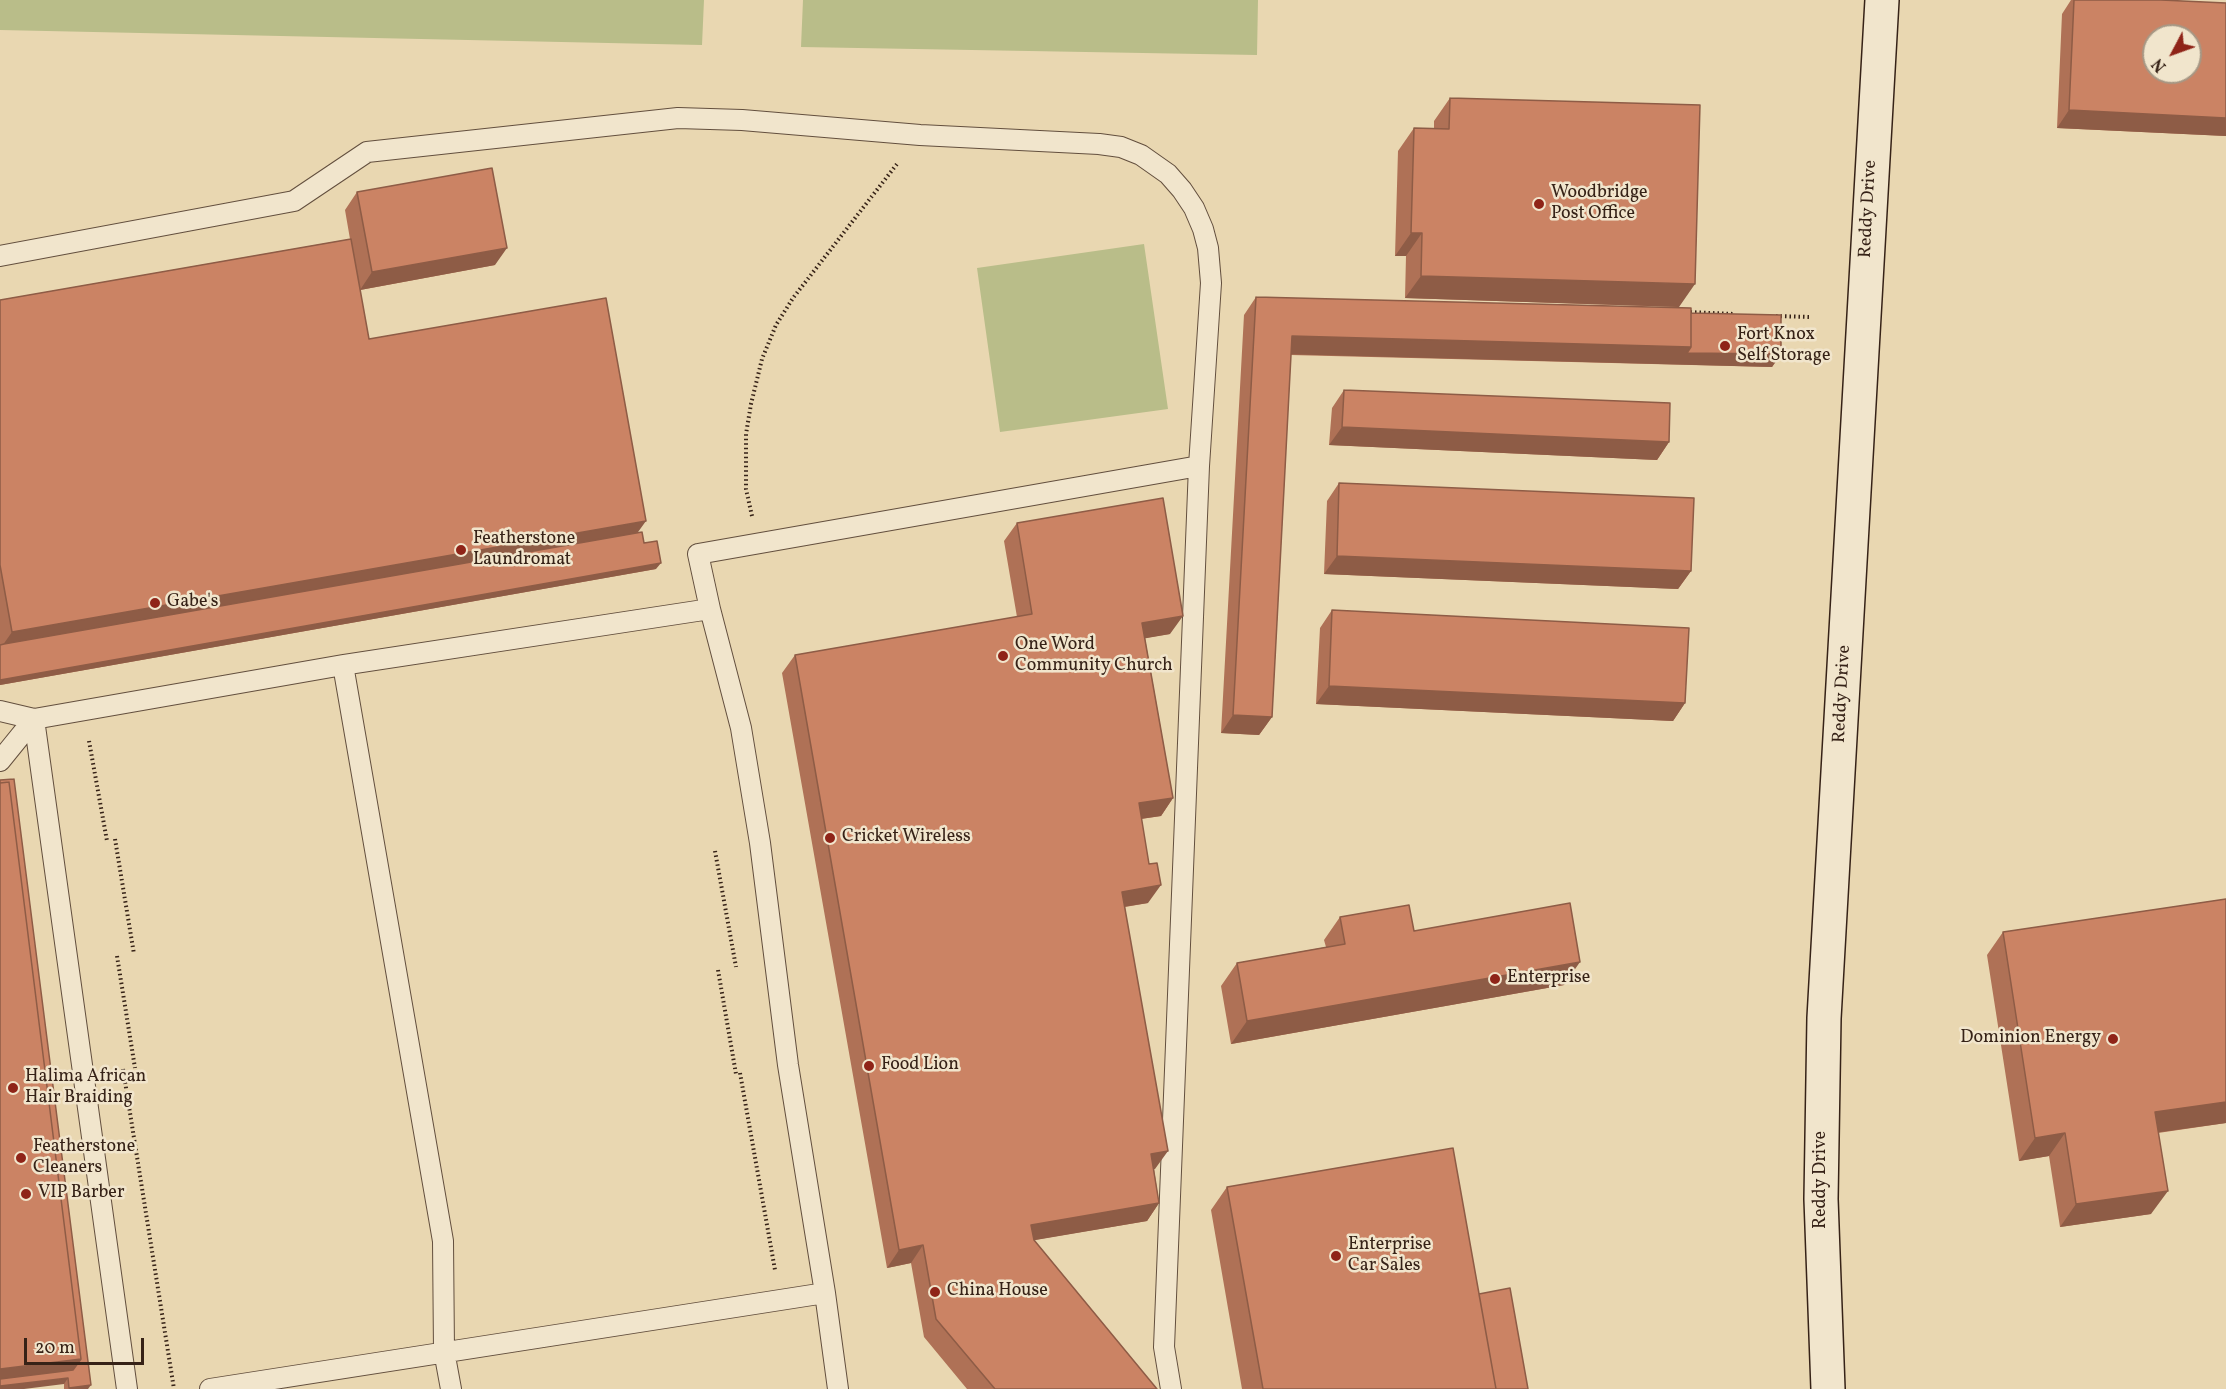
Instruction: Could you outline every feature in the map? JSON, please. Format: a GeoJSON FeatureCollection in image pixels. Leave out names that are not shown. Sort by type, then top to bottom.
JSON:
{"type":"FeatureCollection","features":[{"type":"Feature","properties":{"kind":"street","name":"Reddy Drive"},"geometry":{"type":"LineString","coordinates":[[1828,1389],[1821,1198],[1824,1018],[1882,0]]}},
{"type":"Feature","properties":{"kind":"lane"},"geometry":{"type":"LineString","coordinates":[[0,256],[294,201],[367,152],[678,118],[742,120],[920,135],[1099,144],[1120,147],[1156,164],[1182,190],[1194,208],[1208,248],[1211,283],[1199,466],[1164,1347],[1171,1389]]}},
{"type":"Feature","properties":{"kind":"lane"},"geometry":{"type":"LineString","coordinates":[[838,1389],[788,1065],[760,843],[743,740],[698,554],[1199,466]]}},
{"type":"Feature","properties":{"kind":"lane"},"geometry":{"type":"LineString","coordinates":[[0,711],[34,719],[343,665],[710,609]]}},
{"type":"Feature","properties":{"kind":"lane"},"geometry":{"type":"LineString","coordinates":[[343,665],[443,1241],[444,1351],[451,1389]]}},
{"type":"Feature","properties":{"kind":"lane"},"geometry":{"type":"LineString","coordinates":[[0,761],[34,719]]}},
{"type":"Feature","properties":{"kind":"lane"},"geometry":{"type":"LineString","coordinates":[[34,719],[127,1389]]}},
{"type":"Feature","properties":{"kind":"lane"},"geometry":{"type":"LineString","coordinates":[[210,1389],[825,1293]]}},
{"type":"Feature","properties":{"kind":"path"},"geometry":{"type":"LineString","coordinates":[[757,543],[746,489],[746,434],[762,359],[776,325],[793,298],[920,135]]}},
{"type":"Feature","properties":{"kind":"path"},"geometry":{"type":"LineString","coordinates":[[1684,312],[1742,314]]}},
{"type":"Feature","properties":{"kind":"path"},"geometry":{"type":"LineString","coordinates":[[1765,315],[1811,317]]}},
{"type":"Feature","properties":{"kind":"path"},"geometry":{"type":"LineString","coordinates":[[83,711],[106,841]]}},
{"type":"Feature","properties":{"kind":"path"},"geometry":{"type":"LineString","coordinates":[[115,839],[134,954]]}},
{"type":"Feature","properties":{"kind":"path"},"geometry":{"type":"LineString","coordinates":[[715,851],[736,967]]}},
{"type":"Feature","properties":{"kind":"path"},"geometry":{"type":"LineString","coordinates":[[117,956],[135,1068]]}},
{"type":"Feature","properties":{"kind":"path"},"geometry":{"type":"LineString","coordinates":[[718,970],[780,1300]]}},
{"type":"Feature","properties":{"kind":"path"},"geometry":{"type":"LineString","coordinates":[[123,1069],[174,1389]]}},
{"type":"Feature","properties":{"kind":"green space"},"geometry":{"type":"Polygon","coordinates":[[[0,0],[704,0],[702,45],[0,30],[0,0]]]}},
{"type":"Feature","properties":{"kind":"green space"},"geometry":{"type":"Polygon","coordinates":[[[803,0],[1258,0],[1257,55],[801,47],[803,0]]]}},
{"type":"Feature","properties":{"kind":"green space"},"geometry":{"type":"Polygon","coordinates":[[[1144,244],[1168,409],[1000,432],[977,268],[1144,244]]]}},
{"type":"Feature","properties":{"kind":"building"},"geometry":{"type":"Polygon","coordinates":[[[2074,0],[2226,3],[2226,118],[2069,110],[2074,0]]]}},
{"type":"Feature","properties":{"kind":"building","name":"Woodbridge Post Office"},"geometry":{"type":"Polygon","coordinates":[[[1450,98],[1700,105],[1695,284],[1421,276],[1422,233],[1411,233],[1414,128],[1449,129],[1450,98]]]}},
{"type":"Feature","properties":{"kind":"building"},"geometry":{"type":"Polygon","coordinates":[[[492,168],[507,248],[372,272],[357,192],[492,168]]]}},
{"type":"Feature","properties":{"kind":"building"},"geometry":{"type":"Polygon","coordinates":[[[351,239],[369,339],[606,298],[646,521],[12,632],[0,565],[0,300],[351,239]]]}},
{"type":"Feature","properties":{"kind":"building"},"geometry":{"type":"Polygon","coordinates":[[[1256,297],[1691,308],[1691,347],[1292,336],[1272,717],[1233,715],[1256,297]]]}},
{"type":"Feature","properties":{"kind":"building"},"geometry":{"type":"Polygon","coordinates":[[[1691,313],[1781,315],[1781,354],[1687,353],[1691,347],[1691,313]]]}},
{"type":"Feature","properties":{"kind":"building"},"geometry":{"type":"Polygon","coordinates":[[[1344,390],[1670,403],[1669,442],[1342,427],[1344,390]]]}},
{"type":"Feature","properties":{"kind":"building"},"geometry":{"type":"Polygon","coordinates":[[[1339,483],[1694,498],[1691,571],[1337,556],[1339,483]]]}},
{"type":"Feature","properties":{"kind":"building"},"geometry":{"type":"Polygon","coordinates":[[[1163,498],[1183,616],[1142,623],[1173,798],[1139,803],[1149,864],[1157,863],[1161,885],[1122,892],[1168,1151],[1151,1154],[1159,1203],[1031,1225],[1034,1240],[1157,1389],[995,1389],[936,1319],[923,1245],[899,1250],[795,655],[1032,614],[1017,523],[1163,498]]]}},
{"type":"Feature","properties":{"kind":"building"},"geometry":{"type":"Polygon","coordinates":[[[642,532],[644,543],[657,541],[661,563],[0,680],[0,645],[4,644],[642,532]]]}},
{"type":"Feature","properties":{"kind":"building"},"geometry":{"type":"Polygon","coordinates":[[[1332,610],[1689,628],[1685,703],[1329,686],[1332,610]]]}},
{"type":"Feature","properties":{"kind":"building"},"geometry":{"type":"Polygon","coordinates":[[[14,779],[91,1385],[69,1388],[68,1378],[0,1386],[0,1379],[73,1370],[81,1359],[9,782],[0,783],[0,780],[14,779]]]}},
{"type":"Feature","properties":{"kind":"building"},"geometry":{"type":"Polygon","coordinates":[[[9,782],[81,1359],[0,1369],[0,783],[9,782]]]}},
{"type":"Feature","properties":{"kind":"building","name":"Dominion Energy"},"geometry":{"type":"Polygon","coordinates":[[[2226,899],[2226,1102],[2155,1112],[2168,1191],[2076,1204],[2065,1133],[2035,1138],[2003,932],[2226,899]]]}},
{"type":"Feature","properties":{"kind":"building"},"geometry":{"type":"Polygon","coordinates":[[[1570,903],[1580,962],[1247,1021],[1237,963],[1345,944],[1340,917],[1409,905],[1414,931],[1570,903]]]}},
{"type":"Feature","properties":{"kind":"building","name":"Enterprise Car Sales"},"geometry":{"type":"Polygon","coordinates":[[[1453,1148],[1496,1389],[1263,1389],[1227,1187],[1453,1148]]]}},
{"type":"Feature","properties":{"kind":"building"},"geometry":{"type":"Polygon","coordinates":[[[1510,1288],[1528,1389],[1496,1389],[1479,1294],[1510,1288]]]}},
{"type":"Feature","properties":{"kind":"place","name":"Woodbridge Post Office"},"geometry":{"type":"Point","coordinates":[1539,204]}},
{"type":"Feature","properties":{"kind":"place","name":"Fort Knox Self Storage"},"geometry":{"type":"Point","coordinates":[1725,346]}},
{"type":"Feature","properties":{"kind":"place","name":"Featherstone Laundromat"},"geometry":{"type":"Point","coordinates":[461,550]}},
{"type":"Feature","properties":{"kind":"place","name":"Gabe's"},"geometry":{"type":"Point","coordinates":[155,603]}},
{"type":"Feature","properties":{"kind":"place","name":"One Word Community Church"},"geometry":{"type":"Point","coordinates":[1003,656]}},
{"type":"Feature","properties":{"kind":"place","name":"Cricket Wireless"},"geometry":{"type":"Point","coordinates":[830,838]}},
{"type":"Feature","properties":{"kind":"place","name":"Enterprise"},"geometry":{"type":"Point","coordinates":[1495,979]}},
{"type":"Feature","properties":{"kind":"place","name":"Dominion Energy"},"geometry":{"type":"Point","coordinates":[2113,1039]}},
{"type":"Feature","properties":{"kind":"place","name":"Food Lion"},"geometry":{"type":"Point","coordinates":[869,1066]}},
{"type":"Feature","properties":{"kind":"place","name":"Halima African Hair Braiding"},"geometry":{"type":"Point","coordinates":[13,1088]}},
{"type":"Feature","properties":{"kind":"place","name":"Featherstone Cleaners"},"geometry":{"type":"Point","coordinates":[21,1158]}},
{"type":"Feature","properties":{"kind":"place","name":"VIP Barber"},"geometry":{"type":"Point","coordinates":[26,1194]}},
{"type":"Feature","properties":{"kind":"place","name":"Enterprise Car Sales"},"geometry":{"type":"Point","coordinates":[1336,1256]}},
{"type":"Feature","properties":{"kind":"place","name":"China House"},"geometry":{"type":"Point","coordinates":[935,1292]}}]}
